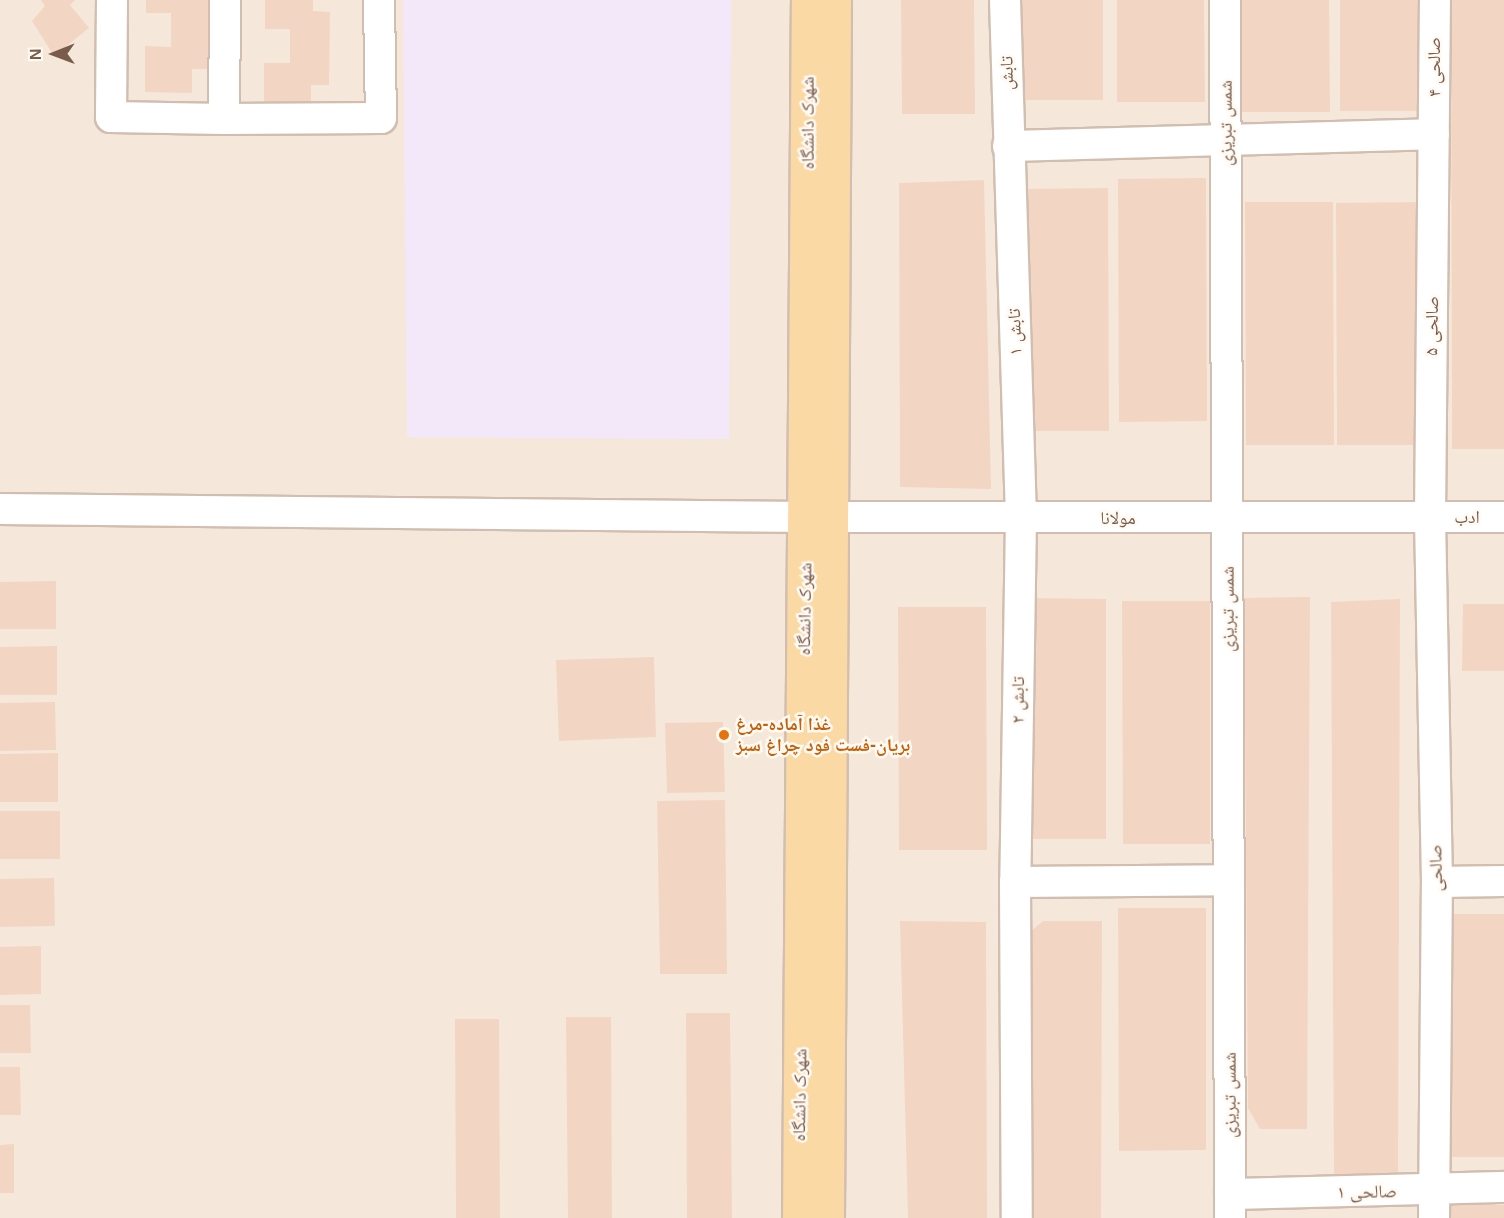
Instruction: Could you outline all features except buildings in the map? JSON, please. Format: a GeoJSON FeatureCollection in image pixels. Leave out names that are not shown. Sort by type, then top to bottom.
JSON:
{"type":"FeatureCollection","features":[{"type":"Feature","properties":{"kind":"main road","name":"شهرک دانشگاه"},"geometry":{"type":"LineString","coordinates":[[799,1218],[819,517],[808,0]]}},
{"type":"Feature","properties":{"kind":"main road"},"geometry":{"type":"LineString","coordinates":[[827,1218],[819,517],[834,0]]}},
{"type":"Feature","properties":{"kind":"street"},"geometry":{"type":"LineString","coordinates":[[112,0],[111,117],[224,119],[381,118],[379,0]]}},
{"type":"Feature","properties":{"kind":"street"},"geometry":{"type":"LineString","coordinates":[[224,119],[225,0]]}},
{"type":"Feature","properties":{"kind":"street","name":"تابش"},"geometry":{"type":"LineString","coordinates":[[1005,0],[1008,146]]}},
{"type":"Feature","properties":{"kind":"street","name":"شمس تبریزی"},"geometry":{"type":"LineString","coordinates":[[1226,0],[1230,1206]]}},
{"type":"Feature","properties":{"kind":"street","name":"صالحی ۴"},"geometry":{"type":"LineString","coordinates":[[1434,134],[1435,0]]}},
{"type":"Feature","properties":{"kind":"street"},"geometry":{"type":"LineString","coordinates":[[1008,146],[1226,138],[1434,134]]}},
{"type":"Feature","properties":{"kind":"street","name":"صالحی ۵"},"geometry":{"type":"LineString","coordinates":[[1430,517],[1434,134]]}},
{"type":"Feature","properties":{"kind":"street","name":"تابش ۱"},"geometry":{"type":"LineString","coordinates":[[1008,146],[1021,518]]}},
{"type":"Feature","properties":{"kind":"street","name":"مولانا"},"geometry":{"type":"LineString","coordinates":[[0,509],[819,517],[1430,517]]}},
{"type":"Feature","properties":{"kind":"street","name":"ادب"},"geometry":{"type":"LineString","coordinates":[[1430,517],[1504,517]]}},
{"type":"Feature","properties":{"kind":"street","name":"صالحی"},"geometry":{"type":"LineString","coordinates":[[1430,517],[1437,882],[1434,1204]]}},
{"type":"Feature","properties":{"kind":"street","name":"تابش ۲"},"geometry":{"type":"LineString","coordinates":[[1017,1218],[1015,882],[1021,518]]}},
{"type":"Feature","properties":{"kind":"street"},"geometry":{"type":"LineString","coordinates":[[1015,882],[1229,880]]}},
{"type":"Feature","properties":{"kind":"street"},"geometry":{"type":"LineString","coordinates":[[1437,882],[1504,881]]}},
{"type":"Feature","properties":{"kind":"street","name":"صالحی ۱"},"geometry":{"type":"LineString","coordinates":[[1230,1206],[1434,1204],[1504,1186]]}},
{"type":"Feature","properties":{"kind":"shaded area"},"geometry":{"type":"Polygon","coordinates":[[[0,0],[1504,0],[1504,1218],[0,1218],[0,0]]]}},
{"type":"Feature","properties":{"kind":"shaded area"},"geometry":{"type":"Polygon","coordinates":[[[403,0],[731,0],[729,439],[407,437],[403,0]]]}},
{"type":"Feature","properties":{"kind":"place","name":"غذا آماده-مرغ بریان-فست فود چراغ سبز"},"geometry":{"type":"Point","coordinates":[724,735]}}]}
